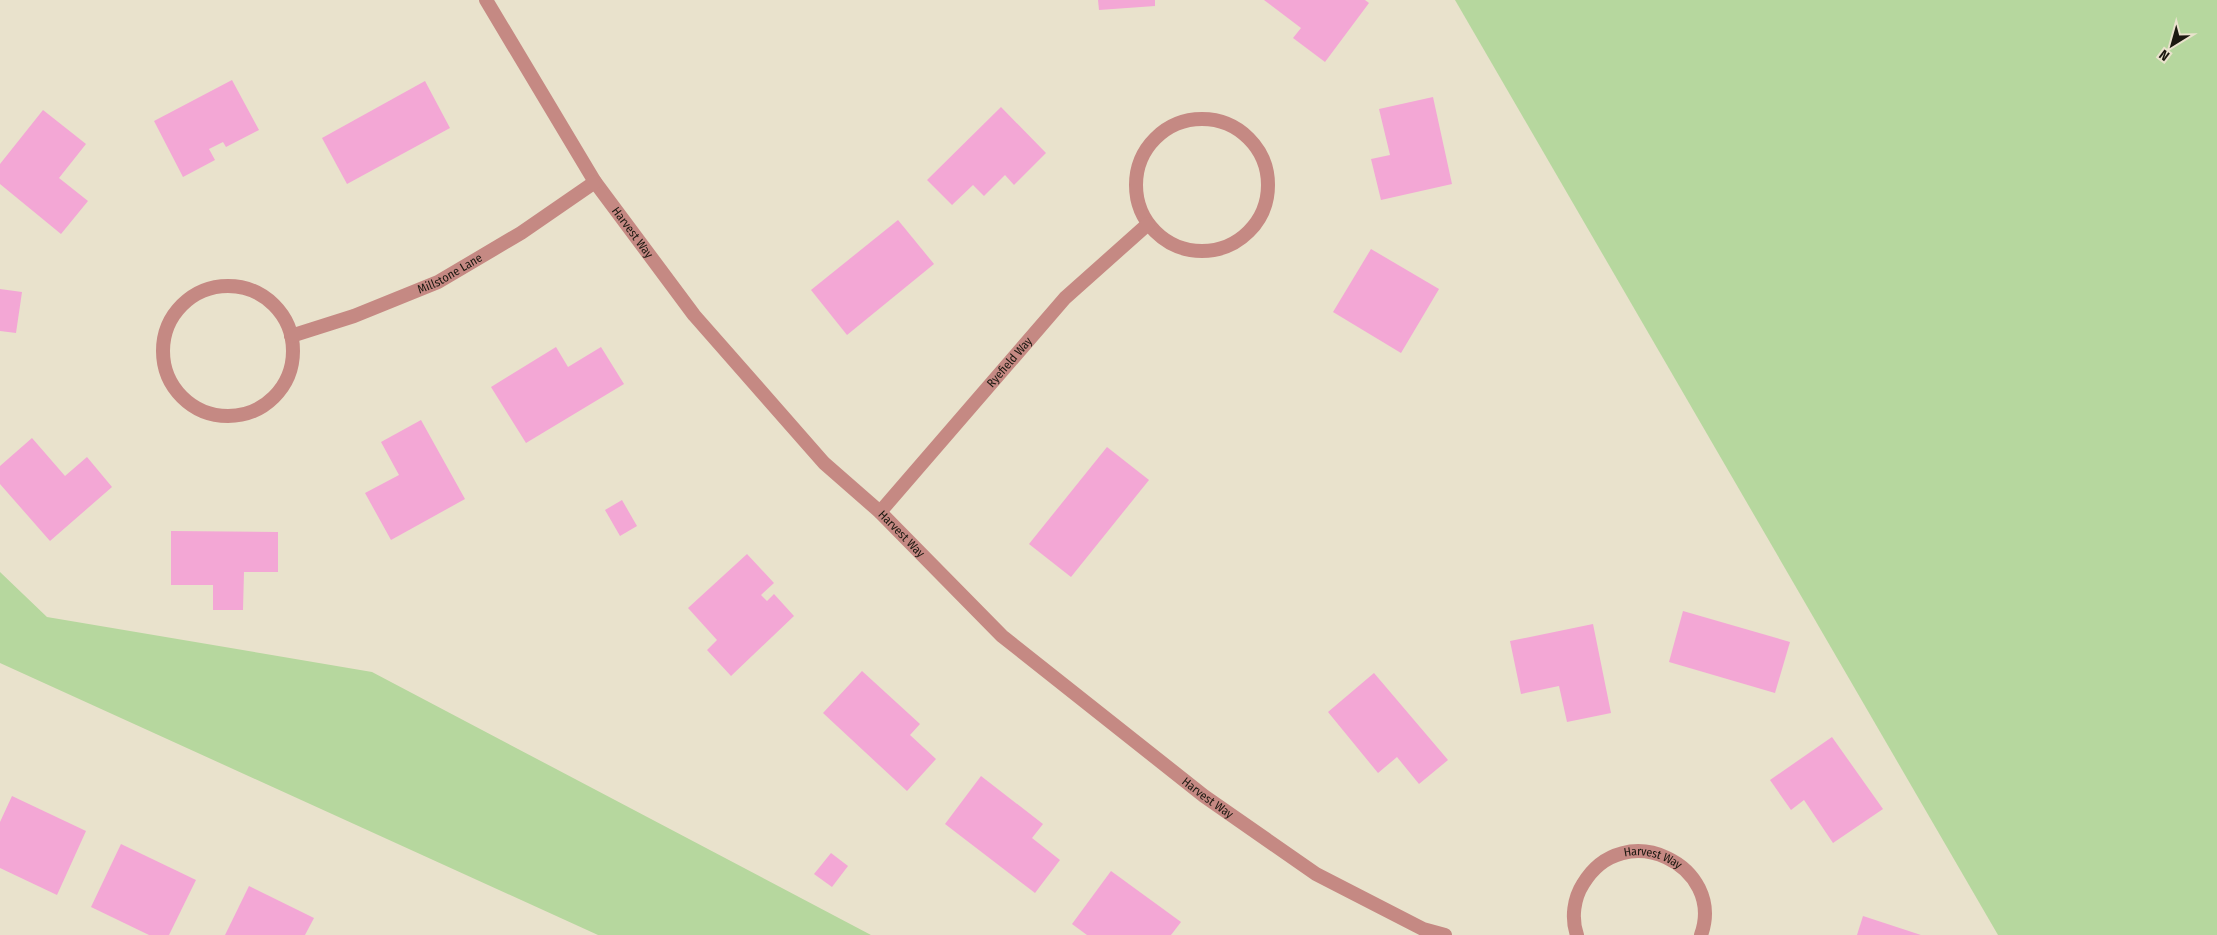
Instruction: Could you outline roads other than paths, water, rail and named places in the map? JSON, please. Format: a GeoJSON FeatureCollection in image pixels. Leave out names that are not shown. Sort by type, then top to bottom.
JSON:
{"type":"FeatureCollection","features":[{"type":"Feature","properties":{"kind":"street","name":"Harvest Way"},"geometry":{"type":"LineString","coordinates":[[486,0],[596,182],[694,314],[824,463],[880,512],[1002,636],[1204,796],[1316,874],[1423,929],[1445,935]]}},
{"type":"Feature","properties":{"kind":"street"},"geometry":{"type":"LineString","coordinates":[[1211,119],[1232,126],[1249,139],[1262,156],[1268,178],[1267,199],[1259,220],[1246,236],[1227,247],[1205,251],[1184,249],[1164,239],[1148,224],[1139,204],[1136,182],[1140,161],[1152,142],[1168,128],[1189,120],[1211,119]]}},
{"type":"Feature","properties":{"kind":"street","name":"Millstone Lane"},"geometry":{"type":"LineString","coordinates":[[291,336],[354,316],[438,282],[521,233],[596,182]]}},
{"type":"Feature","properties":{"kind":"street","name":"Ryefield Way"},"geometry":{"type":"LineString","coordinates":[[880,512],[1065,298],[1148,224]]}},
{"type":"Feature","properties":{"kind":"street"},"geometry":{"type":"LineString","coordinates":[[226,286],[249,289],[268,300],[284,316],[291,336],[293,357],[288,377],[277,394],[261,408],[242,415],[221,416],[201,410],[184,399],[170,383],[164,362],[163,339],[171,318],[185,301],[204,290],[226,286]]}},
{"type":"Feature","properties":{"kind":"street","name":"Harvest Way"},"geometry":{"type":"LineString","coordinates":[[1573,934],[1574,911],[1578,891],[1589,873],[1606,859],[1625,851],[1647,851],[1667,856],[1685,869],[1698,886],[1704,906],[1701,935]]}}]}
